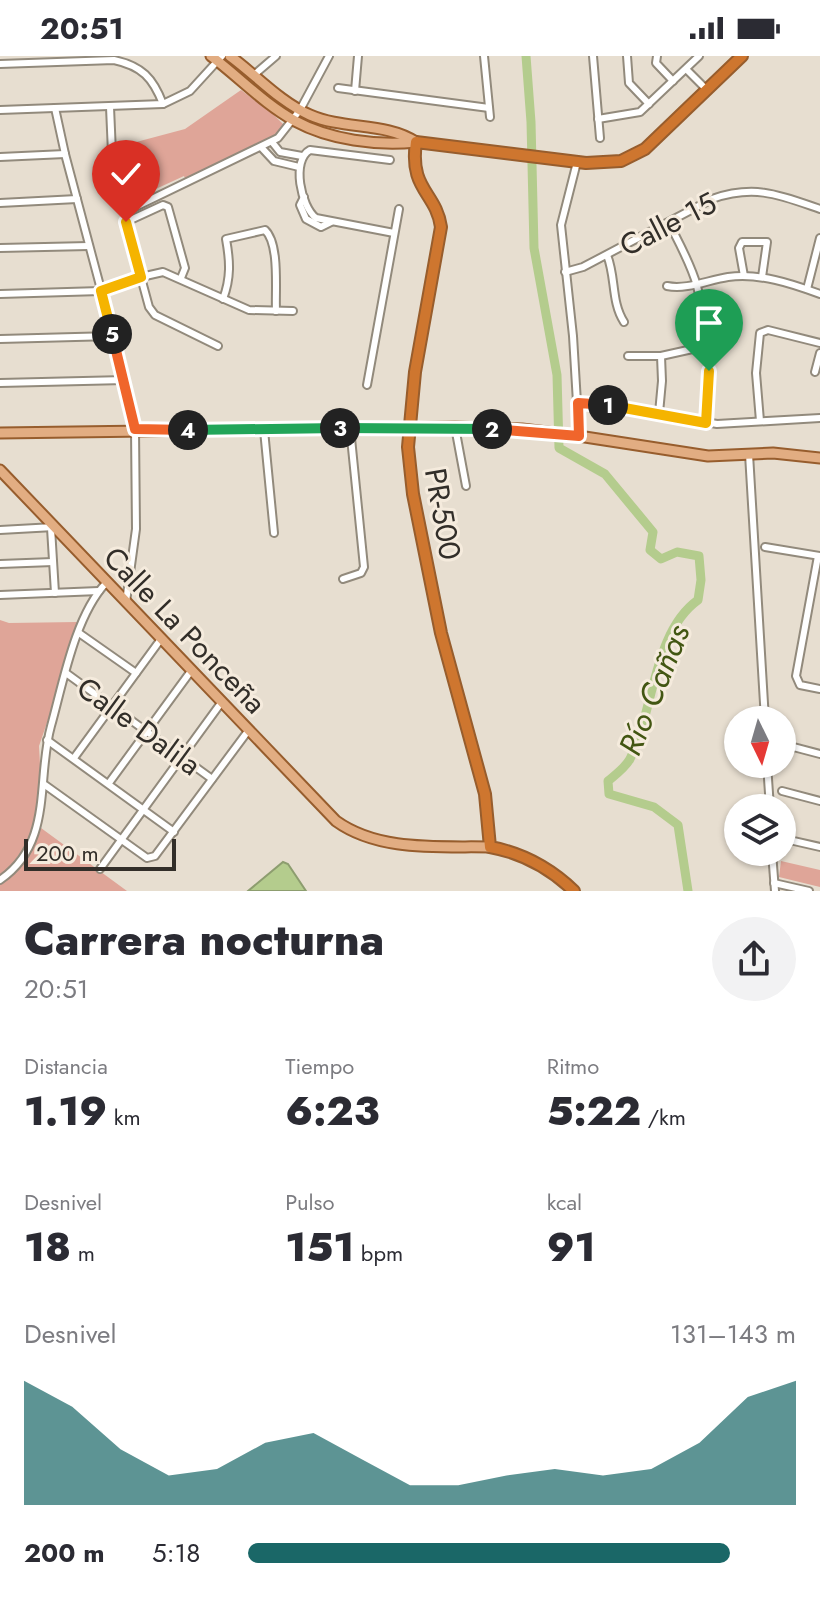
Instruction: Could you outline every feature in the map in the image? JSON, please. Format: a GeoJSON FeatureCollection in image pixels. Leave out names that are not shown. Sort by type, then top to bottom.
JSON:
{"type":"FeatureCollection","features":[{"type":"Feature","properties":{"kind":"highway"},"geometry":{"type":"LineString","coordinates":[[416,142],[577,162],[606,164],[629,158],[645,149],[742,56]]}},
{"type":"Feature","properties":{"kind":"highway","name":"PR-500"},"geometry":{"type":"LineString","coordinates":[[416,142],[415,172],[439,217],[441,227],[415,372],[409,427],[413,494],[441,633],[485,794],[490,847]]}},
{"type":"Feature","properties":{"kind":"highway"},"geometry":{"type":"LineString","coordinates":[[490,847],[544,866],[574,891]]}},
{"type":"Feature","properties":{"kind":"main road"},"geometry":{"type":"LineString","coordinates":[[230,56],[255,74],[319,133],[386,143],[416,142]]}},
{"type":"Feature","properties":{"kind":"main road"},"geometry":{"type":"LineString","coordinates":[[217,58],[255,92],[296,115],[339,130],[372,129],[403,133],[416,142]]}},
{"type":"Feature","properties":{"kind":"main road"},"geometry":{"type":"LineString","coordinates":[[0,433],[455,427],[575,435],[708,456],[773,453],[820,458]]}},
{"type":"Feature","properties":{"kind":"main road","name":"Calle La Ponceña"},"geometry":{"type":"LineString","coordinates":[[0,470],[102,587],[125,603],[161,639],[336,821],[349,831],[371,839],[414,845],[490,847]]}},
{"type":"Feature","properties":{"kind":"street"},"geometry":{"type":"LineString","coordinates":[[255,74],[276,56]]}},
{"type":"Feature","properties":{"kind":"street"},"geometry":{"type":"LineString","coordinates":[[125,212],[272,142],[286,131],[329,56]]}},
{"type":"Feature","properties":{"kind":"street"},"geometry":{"type":"LineString","coordinates":[[355,91],[358,56]]}},
{"type":"Feature","properties":{"kind":"street"},"geometry":{"type":"LineString","coordinates":[[484,56],[490,117]]}},
{"type":"Feature","properties":{"kind":"street"},"geometry":{"type":"LineString","coordinates":[[593,56],[600,138]]}},
{"type":"Feature","properties":{"kind":"street"},"geometry":{"type":"LineString","coordinates":[[627,56],[629,83],[649,104]]}},
{"type":"Feature","properties":{"kind":"street"},"geometry":{"type":"LineString","coordinates":[[657,56],[656,63],[673,81]]}},
{"type":"Feature","properties":{"kind":"street"},"geometry":{"type":"LineString","coordinates":[[598,119],[640,112],[698,57]]}},
{"type":"Feature","properties":{"kind":"street"},"geometry":{"type":"LineString","coordinates":[[0,110],[163,104],[190,91],[217,58]]}},
{"type":"Feature","properties":{"kind":"street"},"geometry":{"type":"LineString","coordinates":[[0,64],[114,60],[131,64],[155,83],[163,104]]}},
{"type":"Feature","properties":{"kind":"street"},"geometry":{"type":"LineString","coordinates":[[686,69],[707,90]]}},
{"type":"Feature","properties":{"kind":"street"},"geometry":{"type":"LineString","coordinates":[[338,88],[489,108]]}},
{"type":"Feature","properties":{"kind":"street"},"geometry":{"type":"LineString","coordinates":[[110,107],[112,153],[124,169],[126,222],[149,307],[155,315],[218,346]]}},
{"type":"Feature","properties":{"kind":"street"},"geometry":{"type":"LineString","coordinates":[[55,108],[135,429],[136,529],[125,603]]}},
{"type":"Feature","properties":{"kind":"street"},"geometry":{"type":"LineString","coordinates":[[272,142],[280,152],[302,156]]}},
{"type":"Feature","properties":{"kind":"street"},"geometry":{"type":"LineString","coordinates":[[261,147],[274,161],[299,167]]}},
{"type":"Feature","properties":{"kind":"street"},"geometry":{"type":"LineString","coordinates":[[390,160],[310,150],[302,156],[299,167],[304,197],[311,215],[394,233]]}},
{"type":"Feature","properties":{"kind":"street"},"geometry":{"type":"LineString","coordinates":[[0,157],[65,154]]}},
{"type":"Feature","properties":{"kind":"street"},"geometry":{"type":"LineString","coordinates":[[575,435],[578,403],[561,225],[577,162]]}},
{"type":"Feature","properties":{"kind":"street","name":"Calle 15"},"geometry":{"type":"LineString","coordinates":[[565,272],[583,267],[712,199],[743,191],[772,193],[820,209]]}},
{"type":"Feature","properties":{"kind":"street"},"geometry":{"type":"LineString","coordinates":[[0,203],[77,199]]}},
{"type":"Feature","properties":{"kind":"street"},"geometry":{"type":"LineString","coordinates":[[126,222],[163,205],[168,207],[185,268],[181,278]]}},
{"type":"Feature","properties":{"kind":"street"},"geometry":{"type":"LineString","coordinates":[[367,385],[399,209]]}},
{"type":"Feature","properties":{"kind":"street"},"geometry":{"type":"LineString","coordinates":[[669,223],[696,284],[709,371],[706,423]]}},
{"type":"Feature","properties":{"kind":"street"},"geometry":{"type":"LineString","coordinates":[[223,299],[229,282],[226,239],[265,230],[270,234],[275,257],[276,311]]}},
{"type":"Feature","properties":{"kind":"street"},"geometry":{"type":"LineString","coordinates":[[807,289],[820,238]]}},
{"type":"Feature","properties":{"kind":"street"},"geometry":{"type":"LineString","coordinates":[[744,276],[739,248],[742,242],[748,240],[767,242],[762,277]]}},
{"type":"Feature","properties":{"kind":"street"},"geometry":{"type":"LineString","coordinates":[[0,248],[89,246]]}},
{"type":"Feature","properties":{"kind":"street"},"geometry":{"type":"LineString","coordinates":[[607,255],[613,273],[617,310],[624,322]]}},
{"type":"Feature","properties":{"kind":"street"},"geometry":{"type":"LineString","coordinates":[[0,294],[101,291],[163,272],[249,310],[293,311]]}},
{"type":"Feature","properties":{"kind":"street"},"geometry":{"type":"LineString","coordinates":[[667,286],[675,288],[744,276],[762,277],[820,294]]}},
{"type":"Feature","properties":{"kind":"street"},"geometry":{"type":"LineString","coordinates":[[760,421],[756,373],[760,333],[768,330],[820,343]]}},
{"type":"Feature","properties":{"kind":"street"},"geometry":{"type":"LineString","coordinates":[[0,339],[113,336]]}},
{"type":"Feature","properties":{"kind":"street"},"geometry":{"type":"LineString","coordinates":[[628,356],[661,356],[706,346]]}},
{"type":"Feature","properties":{"kind":"street"},"geometry":{"type":"LineString","coordinates":[[815,372],[820,353]]}},
{"type":"Feature","properties":{"kind":"street"},"geometry":{"type":"LineString","coordinates":[[659,413],[661,356]]}},
{"type":"Feature","properties":{"kind":"street"},"geometry":{"type":"LineString","coordinates":[[0,383],[125,380]]}},
{"type":"Feature","properties":{"kind":"street"},"geometry":{"type":"LineString","coordinates":[[578,403],[659,413],[706,423],[820,418]]}},
{"type":"Feature","properties":{"kind":"street"},"geometry":{"type":"LineString","coordinates":[[455,427],[466,486]]}},
{"type":"Feature","properties":{"kind":"street"},"geometry":{"type":"LineString","coordinates":[[343,579],[361,573],[364,567],[350,428]]}},
{"type":"Feature","properties":{"kind":"street"},"geometry":{"type":"LineString","coordinates":[[264,430],[274,533]]}},
{"type":"Feature","properties":{"kind":"street"},"geometry":{"type":"LineString","coordinates":[[749,454],[764,706]]}},
{"type":"Feature","properties":{"kind":"street"},"geometry":{"type":"LineString","coordinates":[[0,530],[52,527],[55,593]]}},
{"type":"Feature","properties":{"kind":"street"},"geometry":{"type":"LineString","coordinates":[[765,547],[819,556],[796,676],[800,685],[820,689]]}},
{"type":"Feature","properties":{"kind":"street"},"geometry":{"type":"LineString","coordinates":[[0,564],[53,562]]}},
{"type":"Feature","properties":{"kind":"street"},"geometry":{"type":"LineString","coordinates":[[0,595],[102,587]]}},
{"type":"Feature","properties":{"kind":"street"},"geometry":{"type":"LineString","coordinates":[[0,880],[9,874],[30,845],[40,820],[47,740],[79,633],[102,587]]}},
{"type":"Feature","properties":{"kind":"street"},"geometry":{"type":"LineString","coordinates":[[79,633],[136,673]]}},
{"type":"Feature","properties":{"kind":"street"},"geometry":{"type":"LineString","coordinates":[[74,758],[161,639]]}},
{"type":"Feature","properties":{"kind":"street"},"geometry":{"type":"LineString","coordinates":[[109,783],[191,671]]}},
{"type":"Feature","properties":{"kind":"street","name":"Calle Dalila"},"geometry":{"type":"LineString","coordinates":[[66,673],[212,779]]}},
{"type":"Feature","properties":{"kind":"street"},"geometry":{"type":"LineString","coordinates":[[100,869],[221,703]]}},
{"type":"Feature","properties":{"kind":"street"},"geometry":{"type":"LineString","coordinates":[[45,785],[147,858],[155,856],[248,731]]}},
{"type":"Feature","properties":{"kind":"street"},"geometry":{"type":"LineString","coordinates":[[47,740],[174,832]]}},
{"type":"Feature","properties":{"kind":"street"},"geometry":{"type":"LineString","coordinates":[[796,748],[820,754]]}},
{"type":"Feature","properties":{"kind":"street"},"geometry":{"type":"LineString","coordinates":[[782,791],[820,801]]}},
{"type":"Feature","properties":{"kind":"street"},"geometry":{"type":"LineString","coordinates":[[796,842],[820,847]]}},
{"type":"Feature","properties":{"kind":"street"},"geometry":{"type":"LineString","coordinates":[[773,866],[775,887],[809,891]]}},
{"type":"Feature","properties":{"kind":"shaded area"},"geometry":{"type":"Polygon","coordinates":[[[241,90],[285,126],[278,137],[186,181],[184,176],[134,199],[125,145],[185,129],[241,90]]]}},
{"type":"Feature","properties":{"kind":"shaded area"},"geometry":{"type":"Polygon","coordinates":[[[0,620],[9,623],[77,622],[39,746],[41,782],[37,819],[29,840],[9,869],[0,876],[0,620]]]}},
{"type":"Feature","properties":{"kind":"shaded area"},"geometry":{"type":"Polygon","coordinates":[[[41,828],[127,891],[0,891],[0,884],[19,865],[41,828]]]}},
{"type":"Feature","properties":{"kind":"shaded area"},"geometry":{"type":"Polygon","coordinates":[[[283,862],[288,864],[306,891],[248,891],[283,862]]]}},
{"type":"Feature","properties":{"kind":"shaded area"},"geometry":{"type":"Polygon","coordinates":[[[796,864],[820,870],[820,887],[779,877],[780,866],[796,864]]]}},
{"type":"Feature","properties":{"kind":"waterway","name":"Río Cañas"},"geometry":{"type":"LineString","coordinates":[[526,56],[534,248],[557,375],[559,448],[605,474],[653,532],[650,550],[661,559],[677,552],[699,556],[701,580],[698,600],[683,614],[663,652],[630,759],[608,781],[609,794],[654,807],[678,825],[688,891]]}},
{"type":"Feature","properties":{"kind":"route"},"geometry":{"type":"LineString","coordinates":[[126,222],[141,277],[101,291],[135,429],[455,427],[522,429],[579,436],[578,403],[659,413],[706,423],[709,371]]}}]}
